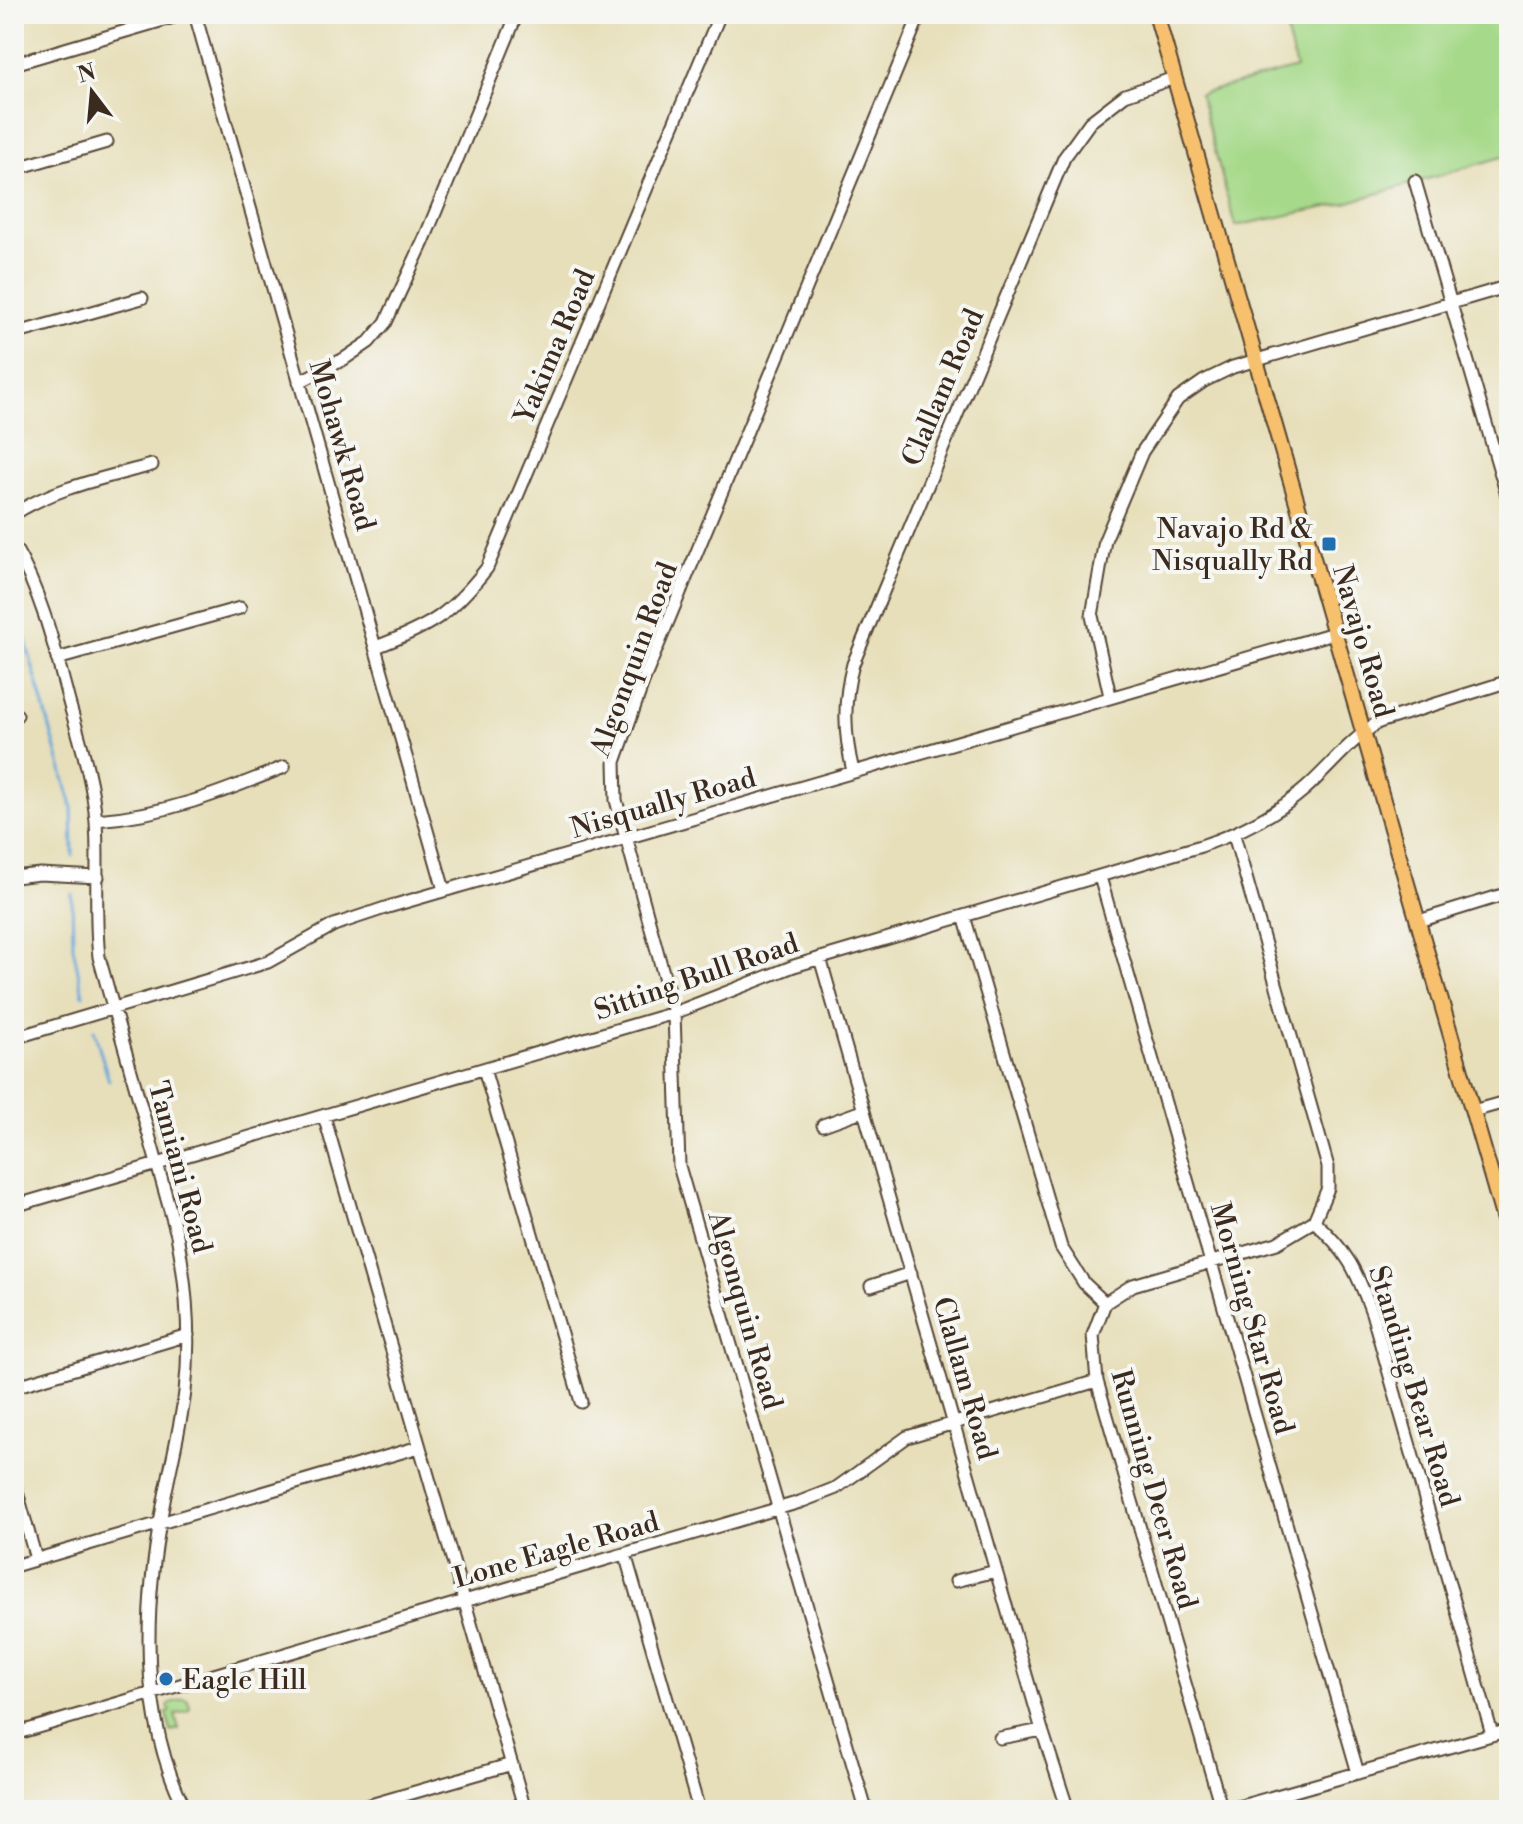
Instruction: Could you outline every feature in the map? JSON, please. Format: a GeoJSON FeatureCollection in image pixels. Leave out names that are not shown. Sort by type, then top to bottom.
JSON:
{"type":"FeatureCollection","features":[{"type":"Feature","properties":{"kind":"main road","name":"Navajo Road"},"geometry":{"type":"LineString","coordinates":[[1156,14],[1509,1237]]}},
{"type":"Feature","properties":{"kind":"street"},"geometry":{"type":"LineString","coordinates":[[14,64],[184,14]]}},
{"type":"Feature","properties":{"kind":"street","name":"Mohawk Road"},"geometry":{"type":"LineString","coordinates":[[195,14],[444,890]]}},
{"type":"Feature","properties":{"kind":"street"},"geometry":{"type":"LineString","coordinates":[[299,382],[369,342],[386,322],[424,240],[517,14]]}},
{"type":"Feature","properties":{"kind":"street","name":"Yakima Road"},"geometry":{"type":"LineString","coordinates":[[376,647],[447,614],[487,568],[720,14]]}},
{"type":"Feature","properties":{"kind":"street","name":"Algonquin Road"},"geometry":{"type":"LineString","coordinates":[[866,1810],[679,1166],[674,1013],[624,839],[616,800],[615,762],[645,677],[920,14]]}},
{"type":"Feature","properties":{"kind":"street","name":"Clallam Road"},"geometry":{"type":"LineString","coordinates":[[853,771],[845,720],[845,692],[853,664],[1064,158],[1090,122],[1125,95],[1174,78]]}},
{"type":"Feature","properties":{"kind":"street"},"geometry":{"type":"LineString","coordinates":[[14,169],[107,142]]}},
{"type":"Feature","properties":{"kind":"street"},"geometry":{"type":"LineString","coordinates":[[1415,181],[1509,502]]}},
{"type":"Feature","properties":{"kind":"street"},"geometry":{"type":"LineString","coordinates":[[1110,696],[1092,616],[1105,540],[1142,452],[1178,399],[1204,381],[1233,367],[1509,286]]}},
{"type":"Feature","properties":{"kind":"street"},"geometry":{"type":"LineString","coordinates":[[14,334],[142,298]]}},
{"type":"Feature","properties":{"kind":"street"},"geometry":{"type":"LineString","coordinates":[[14,514],[31,503],[68,488],[152,465]]}},
{"type":"Feature","properties":{"kind":"street","name":"Tamiani Road"},"geometry":{"type":"LineString","coordinates":[[14,546],[41,603],[90,778],[96,820],[98,877],[95,922],[99,957],[158,1164],[185,1276],[188,1335],[185,1391],[160,1522],[149,1628],[152,1693],[170,1772],[186,1810]]}},
{"type":"Feature","properties":{"kind":"street"},"geometry":{"type":"LineString","coordinates":[[57,659],[240,608]]}},
{"type":"Feature","properties":{"kind":"street","name":"Nisqually Road"},"geometry":{"type":"LineString","coordinates":[[14,1038],[268,962],[334,925],[444,890],[1334,633]]}},
{"type":"Feature","properties":{"kind":"street"},"geometry":{"type":"LineString","coordinates":[[1364,732],[1379,722],[1421,707],[1509,681]]}},
{"type":"Feature","properties":{"kind":"street","name":"Sitting Bull Road"},"geometry":{"type":"LineString","coordinates":[[14,1206],[674,1013],[820,958],[1234,835],[1276,811],[1303,790],[1364,732]]}},
{"type":"Feature","properties":{"kind":"street"},"geometry":{"type":"LineString","coordinates":[[96,820],[147,814],[204,800],[284,767]]}},
{"type":"Feature","properties":{"kind":"street"},"geometry":{"type":"LineString","coordinates":[[964,916],[1061,1247],[1084,1283],[1105,1303],[1133,1285],[1277,1243],[1314,1221],[1328,1188],[1328,1167],[1234,835]]}},
{"type":"Feature","properties":{"kind":"street"},"geometry":{"type":"LineString","coordinates":[[14,877],[40,874],[98,877]]}},
{"type":"Feature","properties":{"kind":"street","name":"Morning Star Road"},"geometry":{"type":"LineString","coordinates":[[1100,877],[1358,1773]]}},
{"type":"Feature","properties":{"kind":"street"},"geometry":{"type":"LineString","coordinates":[[1419,921],[1509,893]]}},
{"type":"Feature","properties":{"kind":"street","name":"Clallam Road"},"geometry":{"type":"LineString","coordinates":[[820,958],[1042,1730],[1068,1810]]}},
{"type":"Feature","properties":{"kind":"street"},"geometry":{"type":"LineString","coordinates":[[484,1069],[581,1402]]}},
{"type":"Feature","properties":{"kind":"street"},"geometry":{"type":"LineString","coordinates":[[1473,1111],[1509,1101]]}},
{"type":"Feature","properties":{"kind":"street"},"geometry":{"type":"LineString","coordinates":[[823,1125],[862,1111]]}},
{"type":"Feature","properties":{"kind":"street"},"geometry":{"type":"LineString","coordinates":[[324,1116],[525,1810]]}},
{"type":"Feature","properties":{"kind":"street","name":"Standing Bear Road"},"geometry":{"type":"LineString","coordinates":[[1314,1221],[1341,1247],[1355,1267],[1372,1313],[1492,1734]]}},
{"type":"Feature","properties":{"kind":"street"},"geometry":{"type":"LineString","coordinates":[[871,1286],[911,1273]]}},
{"type":"Feature","properties":{"kind":"street","name":"Running Deer Road"},"geometry":{"type":"LineString","coordinates":[[1105,1303],[1093,1335],[1097,1381],[1224,1810]]}},
{"type":"Feature","properties":{"kind":"street"},"geometry":{"type":"LineString","coordinates":[[14,1387],[188,1335]]}},
{"type":"Feature","properties":{"kind":"street","name":"Lone Eagle Road"},"geometry":{"type":"LineString","coordinates":[[14,1734],[779,1508],[836,1488],[907,1437],[1097,1381]]}},
{"type":"Feature","properties":{"kind":"street"},"geometry":{"type":"LineString","coordinates":[[14,1566],[419,1447]]}},
{"type":"Feature","properties":{"kind":"street"},"geometry":{"type":"LineString","coordinates":[[14,1481],[36,1559]]}},
{"type":"Feature","properties":{"kind":"street"},"geometry":{"type":"LineString","coordinates":[[625,1554],[699,1810]]}},
{"type":"Feature","properties":{"kind":"street"},"geometry":{"type":"LineString","coordinates":[[956,1581],[996,1571]]}},
{"type":"Feature","properties":{"kind":"street"},"geometry":{"type":"LineString","coordinates":[[1000,1738],[1042,1730]]}},
{"type":"Feature","properties":{"kind":"street"},"geometry":{"type":"LineString","coordinates":[[1224,1810],[1509,1730]]}},
{"type":"Feature","properties":{"kind":"street"},"geometry":{"type":"LineString","coordinates":[[353,1810],[512,1764]]}},
{"type":"Feature","properties":{"kind":"green space"},"geometry":{"type":"Polygon","coordinates":[[[1282,14],[1509,14],[1509,155],[1342,204],[1235,226],[1200,94],[1296,68],[1282,14]]]}},
{"type":"Feature","properties":{"kind":"green space"},"geometry":{"type":"Polygon","coordinates":[[[184,1699],[190,1708],[175,1715],[179,1729],[171,1731],[166,1713],[170,1712],[168,1706],[184,1699]]]}},
{"type":"Feature","properties":{"kind":"waterway"},"geometry":{"type":"LineString","coordinates":[[14,600],[72,806],[73,856]]}},
{"type":"Feature","properties":{"kind":"waterway"},"geometry":{"type":"LineString","coordinates":[[72,894],[73,947],[83,995]]}},
{"type":"Feature","properties":{"kind":"waterway"},"geometry":{"type":"LineString","coordinates":[[94,1030],[109,1081]]}},
{"type":"Feature","properties":{"kind":"place","name":"Navajo Rd & Nisqually Rd"},"geometry":{"type":"Point","coordinates":[1329,544]}},
{"type":"Feature","properties":{"kind":"place","name":"Eagle Hill"},"geometry":{"type":"Point","coordinates":[166,1679]}}]}
